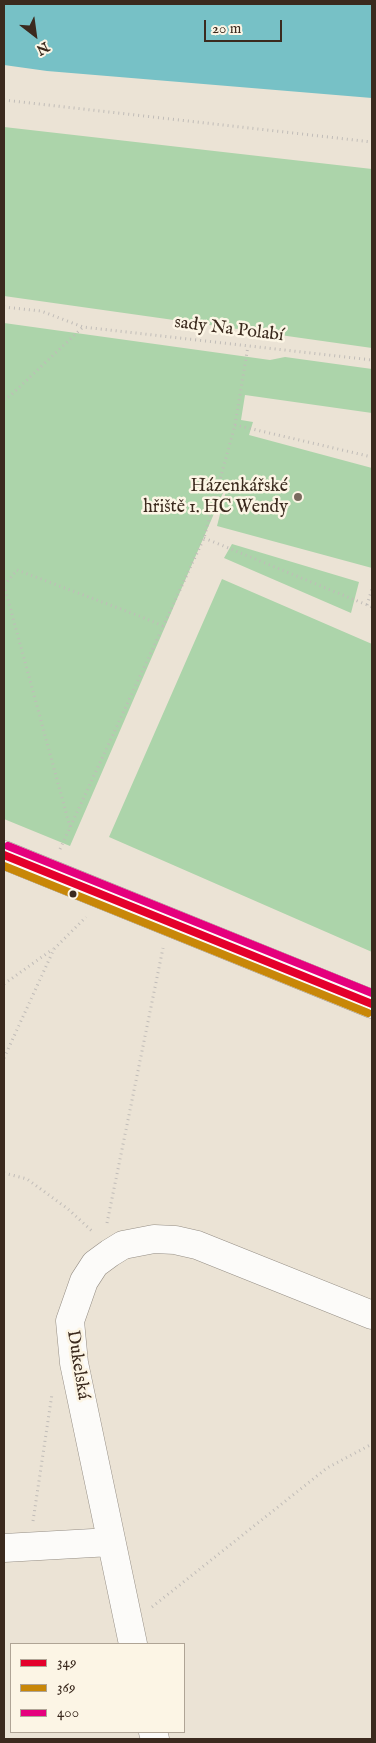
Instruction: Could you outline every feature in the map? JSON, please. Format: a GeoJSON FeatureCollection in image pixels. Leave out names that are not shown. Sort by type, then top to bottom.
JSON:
{"type":"FeatureCollection","features":[{"type":"Feature","properties":{"kind":"street"},"geometry":{"type":"LineString","coordinates":[[4,855],[372,1004]]}},
{"type":"Feature","properties":{"kind":"street","name":"Dukelská"},"geometry":{"type":"LineString","coordinates":[[131,1635],[74,1363],[70,1321],[84,1281],[96,1264],[105,1246],[123,1246],[138,1241],[154,1239],[175,1240],[196,1245],[372,1315]]}},
{"type":"Feature","properties":{"kind":"street"},"geometry":{"type":"LineString","coordinates":[[16,1547],[111,1542]]}},
{"type":"Feature","properties":{"kind":"path"},"geometry":{"type":"LineString","coordinates":[[4,100],[372,142]]}},
{"type":"Feature","properties":{"kind":"path","name":"sady Na Polabí"},"geometry":{"type":"LineString","coordinates":[[4,307],[41,311],[83,327],[371,360]]}},
{"type":"Feature","properties":{"kind":"path"},"geometry":{"type":"LineString","coordinates":[[4,400],[11,396],[83,327]]}},
{"type":"Feature","properties":{"kind":"path"},"geometry":{"type":"LineString","coordinates":[[49,873],[204,538],[235,425],[248,346]]}},
{"type":"Feature","properties":{"kind":"path"},"geometry":{"type":"LineString","coordinates":[[235,425],[372,457]]}},
{"type":"Feature","properties":{"kind":"path"},"geometry":{"type":"LineString","coordinates":[[204,538],[372,607]]}},
{"type":"Feature","properties":{"kind":"path"},"geometry":{"type":"LineString","coordinates":[[70,827],[4,585],[17,570],[163,626]]}},
{"type":"Feature","properties":{"kind":"path"},"geometry":{"type":"LineString","coordinates":[[367,604],[372,589]]}},
{"type":"Feature","properties":{"kind":"path"},"geometry":{"type":"LineString","coordinates":[[4,984],[54,949],[88,915]]}},
{"type":"Feature","properties":{"kind":"path"},"geometry":{"type":"LineString","coordinates":[[105,1246],[104,1237],[164,943]]}},
{"type":"Feature","properties":{"kind":"path"},"geometry":{"type":"LineString","coordinates":[[4,1058],[54,949]]}},
{"type":"Feature","properties":{"kind":"path"},"geometry":{"type":"LineString","coordinates":[[4,1173],[20,1176],[34,1183],[68,1209],[105,1246]]}},
{"type":"Feature","properties":{"kind":"path"},"geometry":{"type":"LineString","coordinates":[[16,1547],[52,1390]]}},
{"type":"Feature","properties":{"kind":"path"},"geometry":{"type":"LineString","coordinates":[[131,1635],[327,1468],[372,1444]]}},
{"type":"Feature","properties":{"kind":"green space"},"geometry":{"type":"Polygon","coordinates":[[[4,127],[372,169],[372,348],[4,296],[4,127]]]}},
{"type":"Feature","properties":{"kind":"green space"},"geometry":{"type":"Polygon","coordinates":[[[4,323],[270,360],[285,357],[372,369],[372,413],[245,395],[241,420],[253,422],[249,435],[372,468],[372,568],[217,526],[229,479],[70,846],[4,819],[4,323]]]}},
{"type":"Feature","properties":{"kind":"green space"},"geometry":{"type":"Polygon","coordinates":[[[232,544],[359,582],[351,613],[224,558],[232,544]]]}},
{"type":"Feature","properties":{"kind":"green space"},"geometry":{"type":"Polygon","coordinates":[[[222,579],[372,644],[372,952],[109,837],[222,579]]]}},
{"type":"Feature","properties":{"kind":"water"},"geometry":{"type":"Polygon","coordinates":[[[4,4],[372,4],[372,98],[47,71],[4,65],[4,4]]]}},
{"type":"Feature","properties":{"kind":"transit line","name":"400"},"geometry":{"type":"LineString","coordinates":[[8,846],[372,993]]}},
{"type":"Feature","properties":{"kind":"transit line","name":"349"},"geometry":{"type":"LineString","coordinates":[[4,855],[372,1004]]}},
{"type":"Feature","properties":{"kind":"transit line","name":"369"},"geometry":{"type":"LineString","coordinates":[[4,866],[368,1013]]}},
{"type":"Feature","properties":{"kind":"place","name":"Házenkářské hřiště 1. HC Wendy"},"geometry":{"type":"Point","coordinates":[298,497]}}]}
